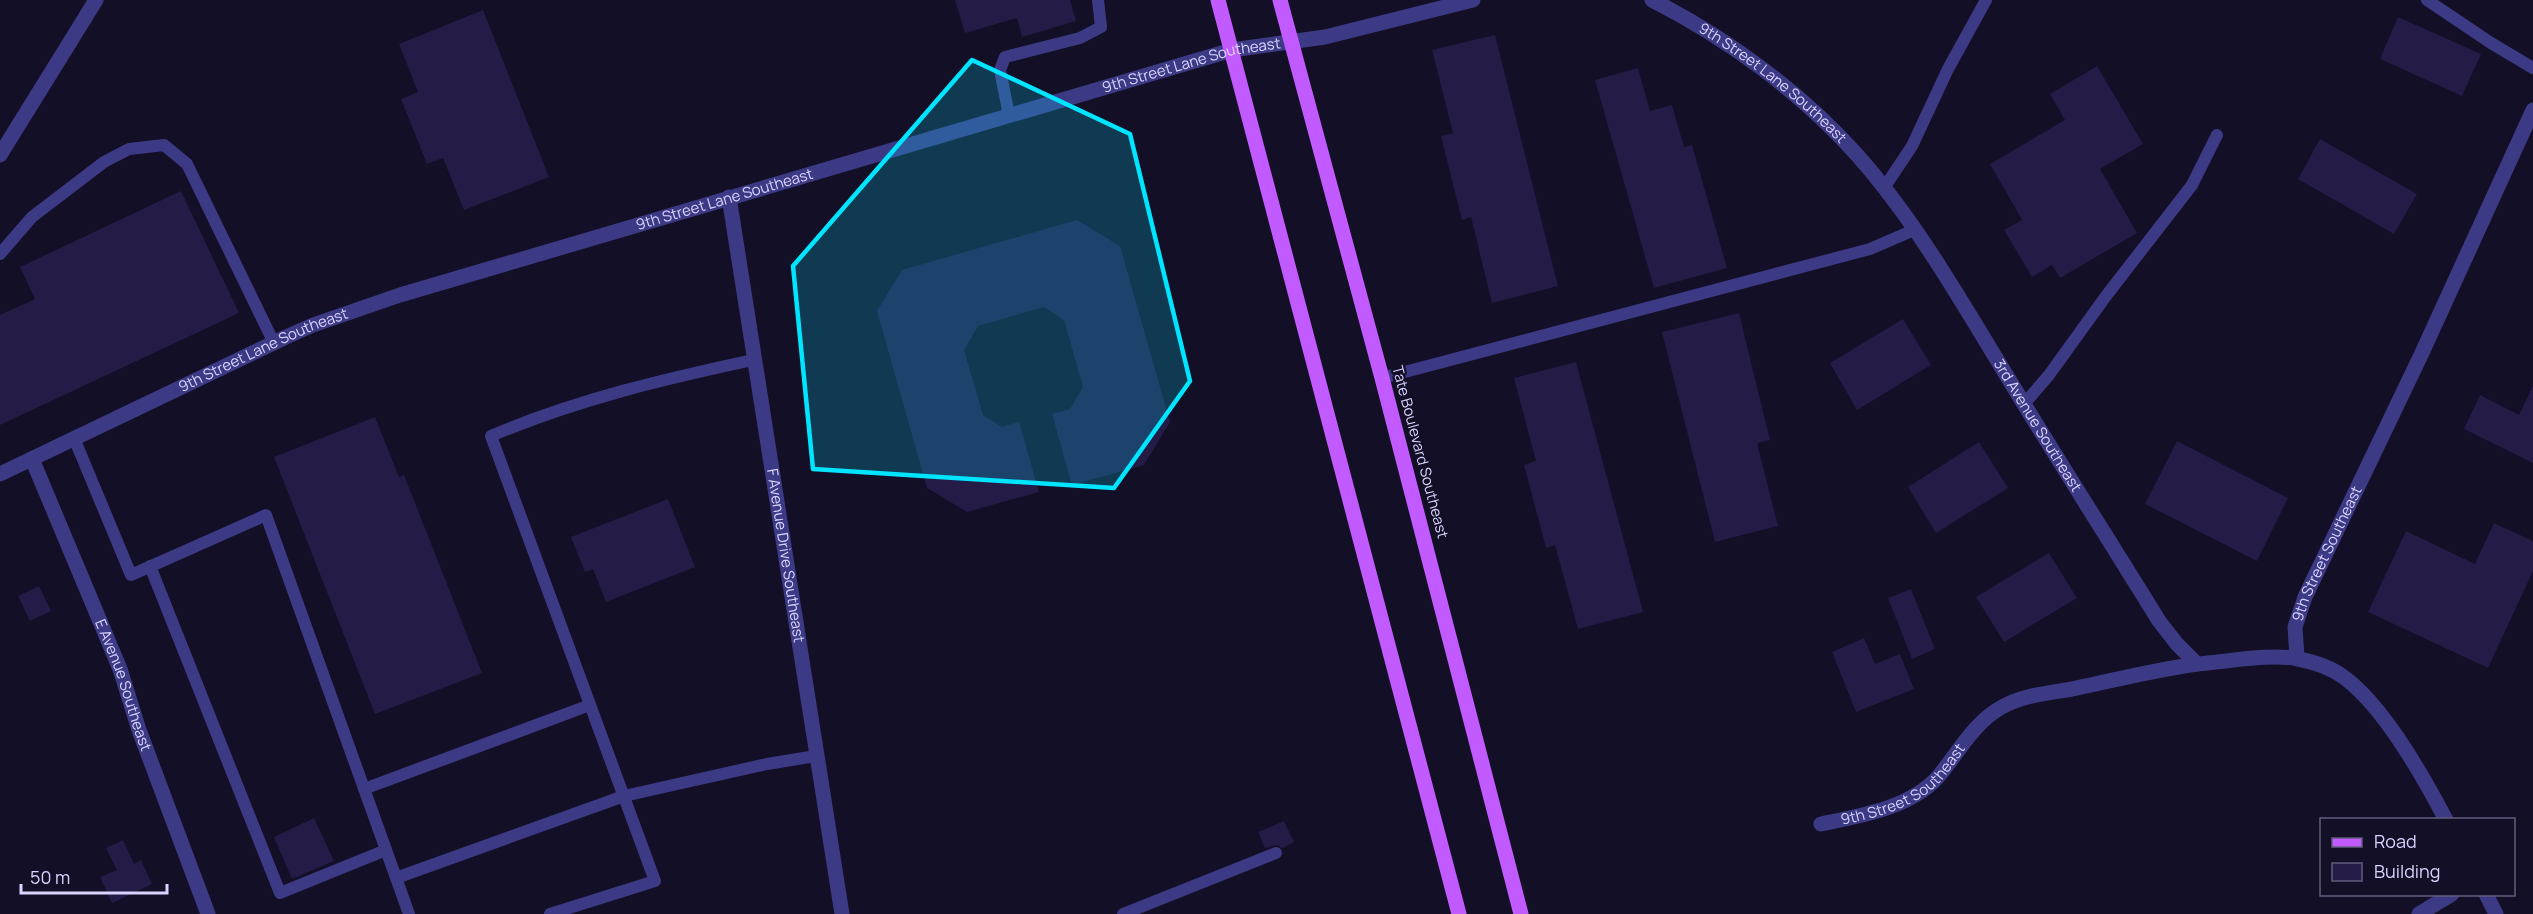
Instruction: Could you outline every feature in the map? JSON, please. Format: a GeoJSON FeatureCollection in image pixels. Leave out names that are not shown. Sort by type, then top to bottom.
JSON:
{"type":"FeatureCollection","features":[{"type":"Feature","properties":{"kind":"main road"},"geometry":{"type":"LineString","coordinates":[[1218,0],[1459,914]]}},
{"type":"Feature","properties":{"kind":"main road","name":"Tate Boulevard Southeast"},"geometry":{"type":"LineString","coordinates":[[1280,0],[1382,378],[1521,914]]}},
{"type":"Feature","properties":{"kind":"street"},"geometry":{"type":"LineString","coordinates":[[0,155],[96,0]]}},
{"type":"Feature","properties":{"kind":"street","name":"9th Street Lane Southeast"},"geometry":{"type":"LineString","coordinates":[[0,474],[313,325],[400,295],[1232,50],[1290,43],[1367,28],[1473,0]]}},
{"type":"Feature","properties":{"kind":"street","name":"9th Street Lane Southeast"},"geometry":{"type":"LineString","coordinates":[[1653,0],[1678,13],[1732,48],[1782,85],[1857,155],[1882,186]]}},
{"type":"Feature","properties":{"kind":"street","name":"9th Street Southeast"},"geometry":{"type":"LineString","coordinates":[[1821,824],[1866,814],[1899,803],[1920,791],[1936,779],[1988,716],[2015,700],[2140,673],[2197,664],[2297,658],[2295,627],[2305,597],[2421,355],[2533,110]]}},
{"type":"Feature","properties":{"kind":"street","name":"3rd Avenue Southeast"},"geometry":{"type":"LineString","coordinates":[[1882,186],[1937,262],[2159,621],[2197,664]]}},
{"type":"Feature","properties":{"kind":"street","name":"F Avenue Drive Southeast"},"geometry":{"type":"LineString","coordinates":[[729,197],[842,914]]}},
{"type":"Feature","properties":{"kind":"street","name":"E Avenue Southeast"},"geometry":{"type":"LineString","coordinates":[[32,459],[120,669],[139,730],[208,914]]}},
{"type":"Feature","properties":{"kind":"street"},"geometry":{"type":"LineString","coordinates":[[2297,658],[2321,665],[2344,677],[2356,688],[2403,746],[2445,818]]}},
{"type":"Feature","properties":{"kind":"street"},"geometry":{"type":"LineString","coordinates":[[2419,914],[2449,896]]}},
{"type":"Feature","properties":{"kind":"street"},"geometry":{"type":"LineString","coordinates":[[2487,896],[2496,914]]}},
{"type":"Feature","properties":{"kind":"lane"},"geometry":{"type":"LineString","coordinates":[[1009,116],[1000,70],[1005,57],[1080,38],[1101,27],[1098,0]]}},
{"type":"Feature","properties":{"kind":"lane"},"geometry":{"type":"LineString","coordinates":[[1882,186],[1912,146],[1948,69],[1986,0]]}},
{"type":"Feature","properties":{"kind":"lane"},"geometry":{"type":"LineString","coordinates":[[2427,0],[2533,68]]}},
{"type":"Feature","properties":{"kind":"lane"},"geometry":{"type":"LineString","coordinates":[[2024,404],[2049,375],[2106,296],[2192,185],[2217,135]]}},
{"type":"Feature","properties":{"kind":"lane"},"geometry":{"type":"LineString","coordinates":[[0,254],[32,217],[104,162],[129,148],[164,146],[187,165],[274,343]]}},
{"type":"Feature","properties":{"kind":"lane"},"geometry":{"type":"LineString","coordinates":[[1382,378],[1870,249],[1914,230]]}},
{"type":"Feature","properties":{"kind":"lane"},"geometry":{"type":"LineString","coordinates":[[550,914],[655,881],[490,436],[534,418],[661,380],[753,360]]}},
{"type":"Feature","properties":{"kind":"lane"},"geometry":{"type":"LineString","coordinates":[[74,438],[132,575],[266,514],[409,914]]}},
{"type":"Feature","properties":{"kind":"lane"},"geometry":{"type":"LineString","coordinates":[[150,566],[280,893],[386,850]]}},
{"type":"Feature","properties":{"kind":"lane"},"geometry":{"type":"LineString","coordinates":[[364,789],[590,705]]}},
{"type":"Feature","properties":{"kind":"lane"},"geometry":{"type":"LineString","coordinates":[[396,878],[624,796],[816,756]]}},
{"type":"Feature","properties":{"kind":"lane"},"geometry":{"type":"LineString","coordinates":[[1123,914],[1276,853]]}},
{"type":"Feature","properties":{"kind":"highlighted area"},"geometry":{"type":"Polygon","coordinates":[[[972,60],[1130,134],[1190,381],[1114,488],[813,469],[793,266],[972,60]]]}},
{"type":"Feature","properties":{"kind":"building"},"geometry":{"type":"Polygon","coordinates":[[[955,0],[1070,0],[1076,21],[1022,37],[1017,18],[965,33],[955,0]]]}},
{"type":"Feature","properties":{"kind":"building"},"geometry":{"type":"Polygon","coordinates":[[[483,10],[549,177],[464,210],[443,158],[427,164],[401,99],[418,92],[399,44],[483,10]]]}},
{"type":"Feature","properties":{"kind":"building"},"geometry":{"type":"Polygon","coordinates":[[[2398,17],[2481,54],[2462,96],[2380,59],[2398,17]]]}},
{"type":"Feature","properties":{"kind":"building"},"geometry":{"type":"Polygon","coordinates":[[[1495,35],[1558,286],[1492,303],[1471,217],[1462,220],[1441,136],[1453,133],[1432,50],[1495,35]]]}},
{"type":"Feature","properties":{"kind":"building"},"geometry":{"type":"Polygon","coordinates":[[[2097,66],[2143,144],[2100,169],[2137,233],[2060,278],[2052,265],[2032,277],[2004,230],[2022,220],[1990,164],[2065,120],[2050,94],[2097,66]]]}},
{"type":"Feature","properties":{"kind":"building"},"geometry":{"type":"Polygon","coordinates":[[[1638,68],[1650,111],[1672,105],[1684,147],[1692,145],[1727,268],[1654,288],[1595,80],[1638,68]]]}},
{"type":"Feature","properties":{"kind":"building"},"geometry":{"type":"Polygon","coordinates":[[[2320,139],[2417,194],[2394,234],[2298,179],[2320,139]]]}},
{"type":"Feature","properties":{"kind":"building"},"geometry":{"type":"Polygon","coordinates":[[[181,191],[239,313],[0,425],[0,315],[35,299],[20,267],[181,191]]]}},
{"type":"Feature","properties":{"kind":"building"},"geometry":{"type":"Polygon","coordinates":[[[1077,220],[1120,246],[1170,422],[1144,465],[1072,485],[1052,414],[1070,409],[1083,387],[1064,320],[1044,307],[978,326],[964,350],[983,415],[1002,427],[1019,422],[1039,492],[967,512],[927,488],[877,311],[902,270],[1077,220]]]}},
{"type":"Feature","properties":{"kind":"building"},"geometry":{"type":"Polygon","coordinates":[[[1739,313],[1770,440],[1757,443],[1778,526],[1715,542],[1662,332],[1739,313]]]}},
{"type":"Feature","properties":{"kind":"building"},"geometry":{"type":"Polygon","coordinates":[[[1903,319],[1931,365],[1857,410],[1830,363],[1903,319]]]}},
{"type":"Feature","properties":{"kind":"building"},"geometry":{"type":"Polygon","coordinates":[[[1576,362],[1643,612],[1578,629],[1555,545],[1546,548],[1524,465],[1536,461],[1514,378],[1576,362]]]}},
{"type":"Feature","properties":{"kind":"building"},"geometry":{"type":"Polygon","coordinates":[[[2533,386],[2533,463],[2464,429],[2480,395],[2519,415],[2533,386]]]}},
{"type":"Feature","properties":{"kind":"building"},"geometry":{"type":"Polygon","coordinates":[[[375,417],[399,477],[404,475],[482,673],[375,714],[274,457],[375,417]]]}},
{"type":"Feature","properties":{"kind":"building"},"geometry":{"type":"Polygon","coordinates":[[[2177,441],[2288,498],[2257,561],[2145,504],[2177,441]]]}},
{"type":"Feature","properties":{"kind":"building"},"geometry":{"type":"Polygon","coordinates":[[[1979,442],[2008,488],[1936,533],[1908,487],[1979,442]]]}},
{"type":"Feature","properties":{"kind":"building"},"geometry":{"type":"Polygon","coordinates":[[[668,499],[695,567],[606,602],[593,569],[585,572],[571,537],[668,499]]]}},
{"type":"Feature","properties":{"kind":"building"},"geometry":{"type":"Polygon","coordinates":[[[2494,523],[2533,541],[2533,571],[2488,668],[2368,612],[2406,531],[2475,564],[2494,523]]]}},
{"type":"Feature","properties":{"kind":"building"},"geometry":{"type":"Polygon","coordinates":[[[2049,553],[2077,598],[2004,642],[1976,597],[2049,553]]]}},
{"type":"Feature","properties":{"kind":"building"},"geometry":{"type":"Polygon","coordinates":[[[39,586],[51,611],[30,621],[18,596],[39,586]]]}},
{"type":"Feature","properties":{"kind":"building"},"geometry":{"type":"Polygon","coordinates":[[[1911,589],[1935,649],[1912,659],[1888,598],[1911,589]]]}},
{"type":"Feature","properties":{"kind":"building"},"geometry":{"type":"Polygon","coordinates":[[[1864,638],[1875,664],[1900,654],[1914,689],[1856,712],[1832,652],[1864,638]]]}},
{"type":"Feature","properties":{"kind":"building"},"geometry":{"type":"Polygon","coordinates":[[[314,818],[334,861],[292,879],[274,837],[314,818]]]}},
{"type":"Feature","properties":{"kind":"building"},"geometry":{"type":"Polygon","coordinates":[[[1284,821],[1294,842],[1282,848],[1277,845],[1265,848],[1258,832],[1284,821]]]}},
{"type":"Feature","properties":{"kind":"building"},"geometry":{"type":"Polygon","coordinates":[[[123,840],[134,864],[141,860],[152,884],[112,903],[100,877],[117,870],[106,848],[123,840]]]}}]}
